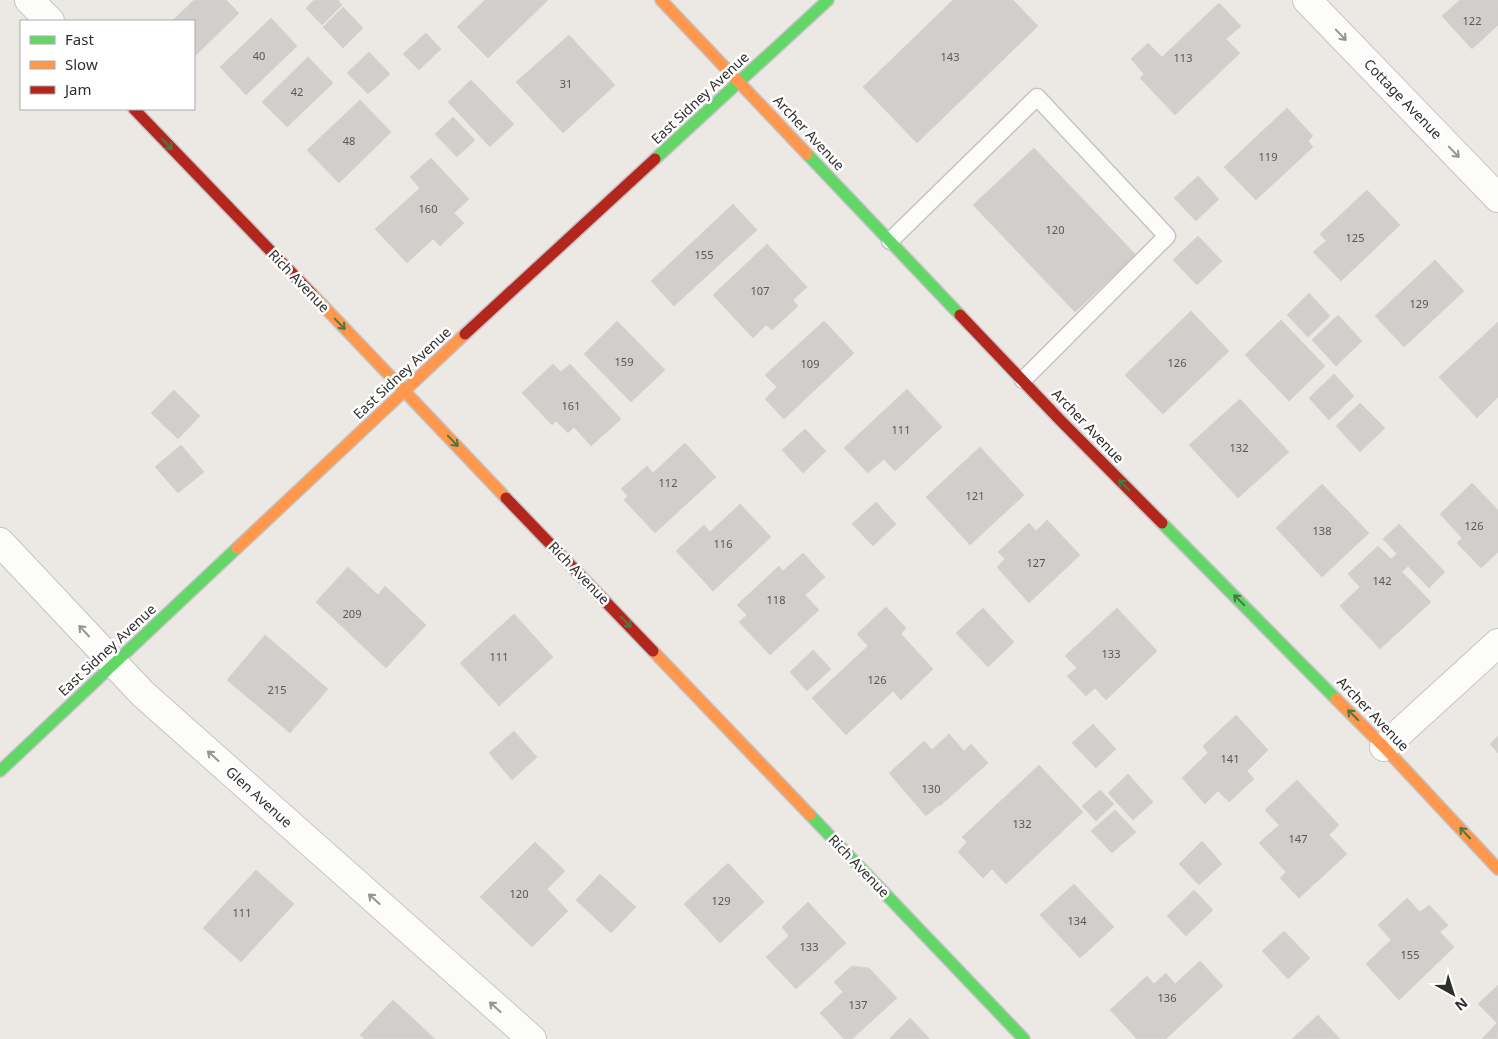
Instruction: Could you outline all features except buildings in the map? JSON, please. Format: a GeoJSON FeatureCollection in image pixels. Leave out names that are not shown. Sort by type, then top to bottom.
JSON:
{"type":"FeatureCollection","features":[{"type":"Feature","properties":{"kind":"street"},"geometry":{"type":"LineString","coordinates":[[29,0],[49,20]]}},
{"type":"Feature","properties":{"kind":"street","name":"Archer Avenue"},"geometry":{"type":"LineString","coordinates":[[661,0],[1067,427],[1384,747],[1498,869]]}},
{"type":"Feature","properties":{"kind":"street","name":"East Sidney Avenue"},"geometry":{"type":"LineString","coordinates":[[0,771],[404,391],[828,0]]}},
{"type":"Feature","properties":{"kind":"street","name":"Cottage Avenue"},"geometry":{"type":"LineString","coordinates":[[1307,0],[1498,198]]}},
{"type":"Feature","properties":{"kind":"street","name":"Rich Avenue"},"geometry":{"type":"LineString","coordinates":[[135,110],[1024,1039]]}},
{"type":"Feature","properties":{"kind":"street","name":"Glen Avenue"},"geometry":{"type":"LineString","coordinates":[[0,542],[143,694],[532,1039]]}},
{"type":"Feature","properties":{"kind":"street"},"geometry":{"type":"LineString","coordinates":[[1384,747],[1498,643]]}},
{"type":"Feature","properties":{"kind":"lane"},"geometry":{"type":"LineString","coordinates":[[890,241],[1037,97],[1167,236],[1023,380]]}},
{"type":"Feature","properties":{"kind":"traffic: fast"},"geometry":{"type":"LineString","coordinates":[[655,159],[828,0]]}},
{"type":"Feature","properties":{"kind":"traffic: fast"},"geometry":{"type":"LineString","coordinates":[[807,154],[960,315]]}},
{"type":"Feature","properties":{"kind":"traffic: fast"},"geometry":{"type":"LineString","coordinates":[[1162,523],[1336,699]]}},
{"type":"Feature","properties":{"kind":"traffic: fast"},"geometry":{"type":"LineString","coordinates":[[0,771],[237,548]]}},
{"type":"Feature","properties":{"kind":"traffic: fast"},"geometry":{"type":"LineString","coordinates":[[810,815],[1024,1039]]}},
{"type":"Feature","properties":{"kind":"traffic: slow"},"geometry":{"type":"LineString","coordinates":[[661,0],[807,154]]}},
{"type":"Feature","properties":{"kind":"traffic: slow"},"geometry":{"type":"LineString","coordinates":[[312,294],[506,498]]}},
{"type":"Feature","properties":{"kind":"traffic: slow"},"geometry":{"type":"LineString","coordinates":[[237,548],[465,334]]}},
{"type":"Feature","properties":{"kind":"traffic: slow"},"geometry":{"type":"LineString","coordinates":[[653,651],[810,815]]}},
{"type":"Feature","properties":{"kind":"traffic: slow"},"geometry":{"type":"LineString","coordinates":[[1336,699],[1384,747],[1498,869]]}},
{"type":"Feature","properties":{"kind":"traffic: jam"},"geometry":{"type":"LineString","coordinates":[[135,110],[312,294]]}},
{"type":"Feature","properties":{"kind":"traffic: jam"},"geometry":{"type":"LineString","coordinates":[[465,334],[655,159]]}},
{"type":"Feature","properties":{"kind":"traffic: jam"},"geometry":{"type":"LineString","coordinates":[[960,315],[1162,523]]}},
{"type":"Feature","properties":{"kind":"traffic: jam"},"geometry":{"type":"LineString","coordinates":[[506,498],[653,651]]}}]}
